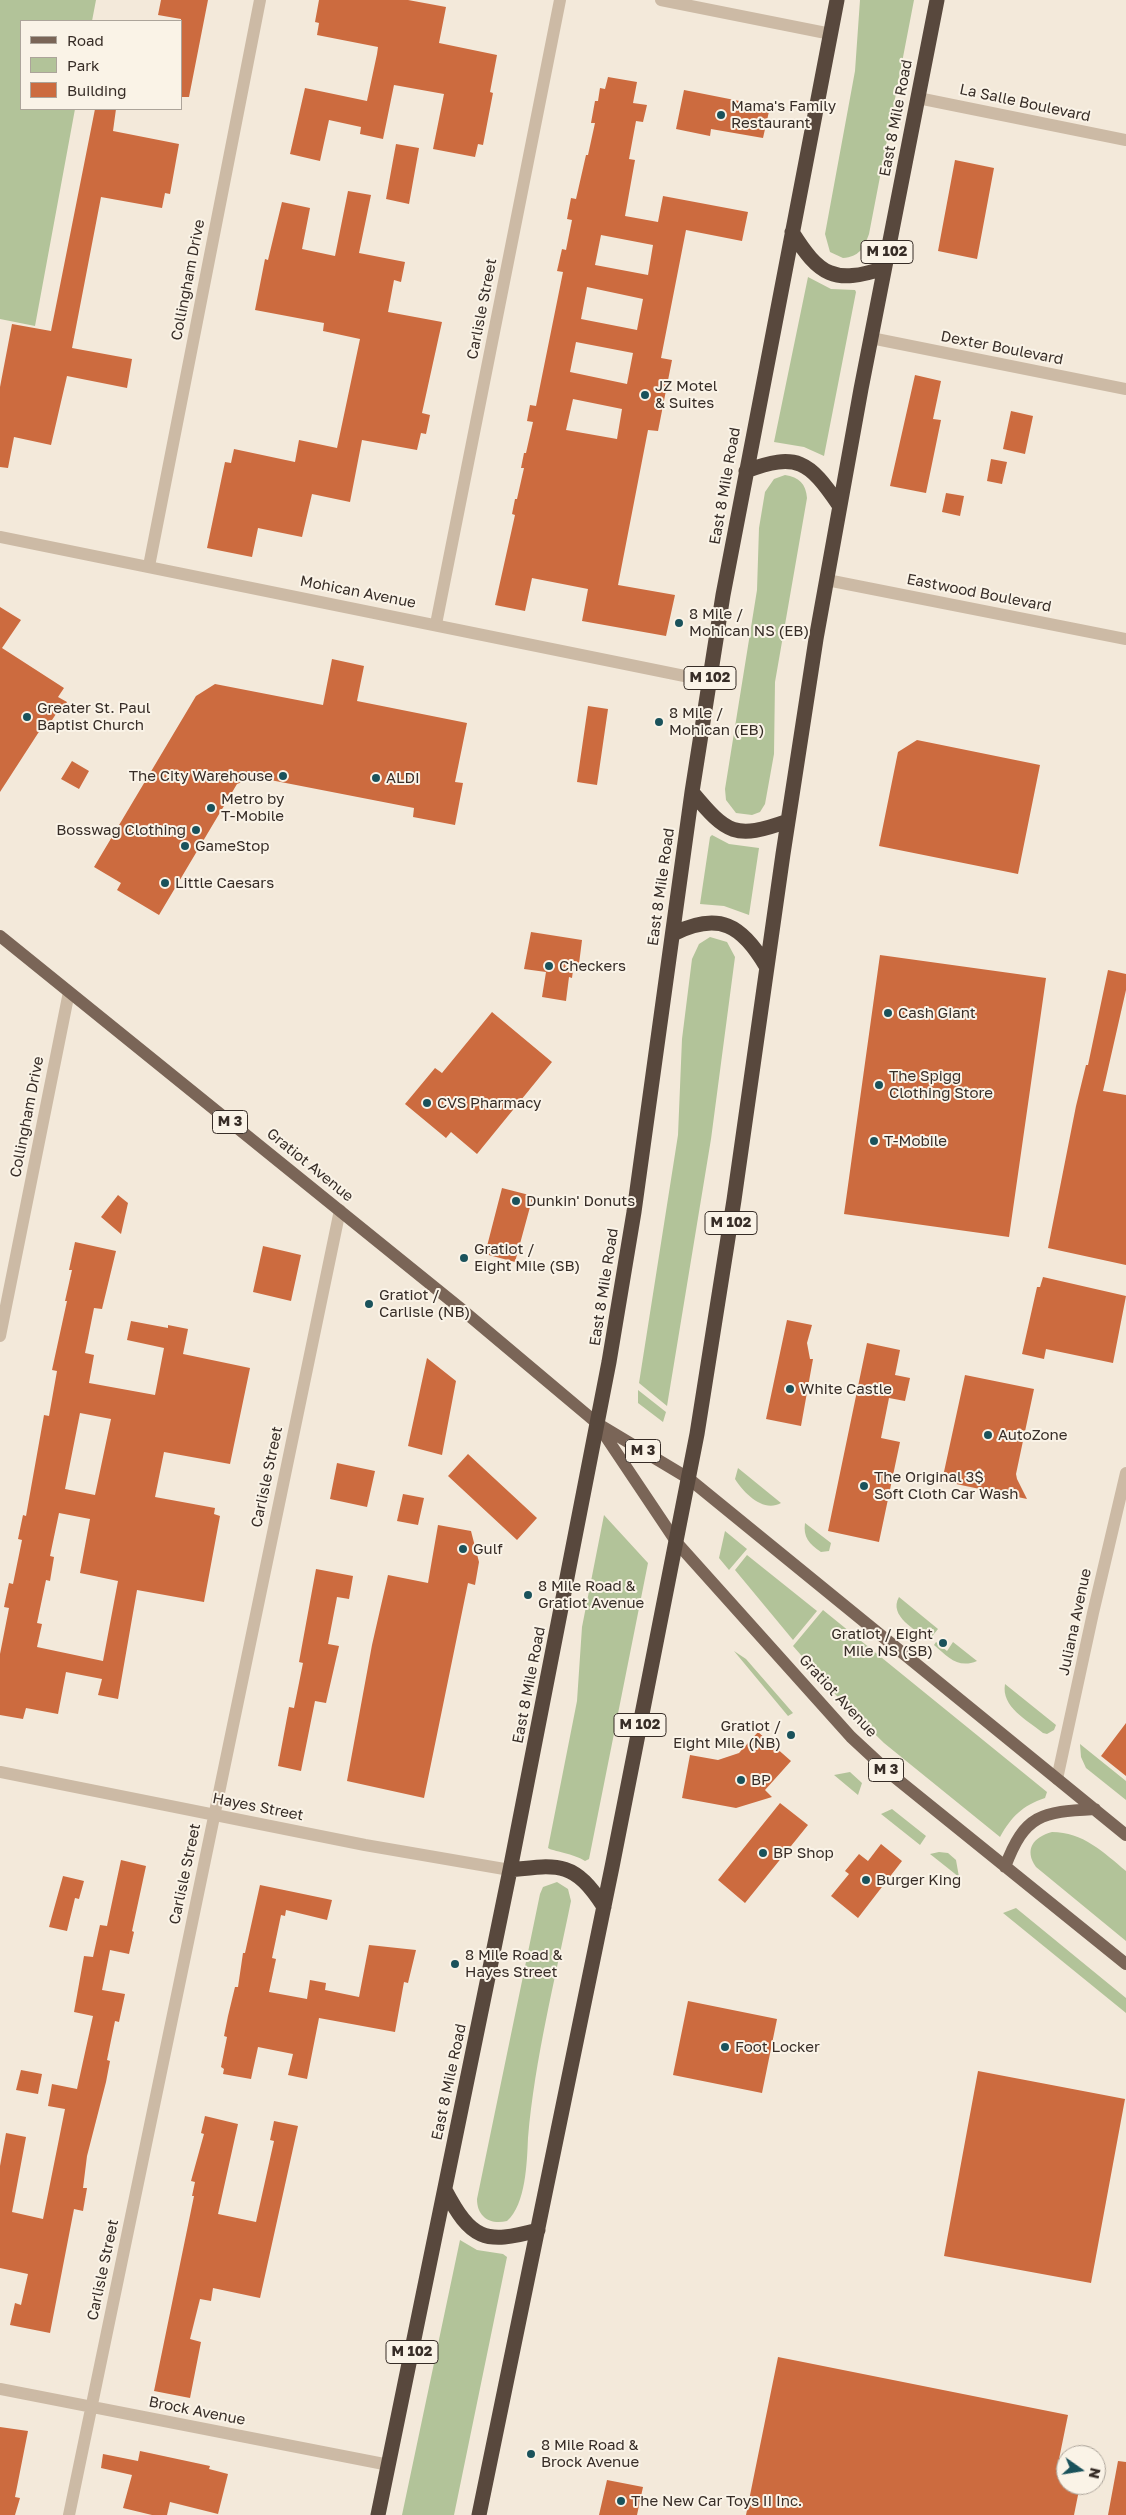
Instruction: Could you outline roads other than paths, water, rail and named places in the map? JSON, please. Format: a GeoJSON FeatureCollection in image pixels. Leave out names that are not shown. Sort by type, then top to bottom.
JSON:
{"type":"FeatureCollection","features":[{"type":"Feature","properties":{"kind":"highway","name":"East 8 Mile Road"},"geometry":{"type":"LineString","coordinates":[[378,2515],[510,1870],[598,1424],[622,1291],[709,681],[746,471],[838,0]]}},
{"type":"Feature","properties":{"kind":"highway","name":"East 8 Mile Road"},"geometry":{"type":"LineString","coordinates":[[479,2515],[604,1907],[688,1478],[720,1292],[766,966],[826,580],[884,268],[937,0]]}},
{"type":"Feature","properties":{"kind":"highway"},"geometry":{"type":"LineString","coordinates":[[792,232],[807,255],[828,272],[850,277],[884,268]]}},
{"type":"Feature","properties":{"kind":"highway"},"geometry":{"type":"LineString","coordinates":[[746,471],[779,461],[800,464],[823,481],[839,505]]}},
{"type":"Feature","properties":{"kind":"highway"},"geometry":{"type":"LineString","coordinates":[[692,792],[711,814],[732,830],[756,831],[788,821]]}},
{"type":"Feature","properties":{"kind":"highway"},"geometry":{"type":"LineString","coordinates":[[673,934],[700,924],[714,922],[728,925],[754,946],[766,966]]}},
{"type":"Feature","properties":{"kind":"highway"},"geometry":{"type":"LineString","coordinates":[[510,1870],[546,1867],[571,1871],[591,1888],[604,1907]]}},
{"type":"Feature","properties":{"kind":"highway"},"geometry":{"type":"LineString","coordinates":[[445,2190],[457,2212],[477,2233],[500,2238],[538,2230]]}},
{"type":"Feature","properties":{"kind":"main road","name":"Gratiot Avenue"},"geometry":{"type":"LineString","coordinates":[[0,936],[534,1368],[598,1424],[688,1478],[1126,1835]]}},
{"type":"Feature","properties":{"kind":"main road","name":"Gratiot Avenue"},"geometry":{"type":"LineString","coordinates":[[598,1424],[676,1542],[850,1737],[892,1775],[1126,1964]]}},
{"type":"Feature","properties":{"kind":"main road"},"geometry":{"type":"LineString","coordinates":[[1005,1867],[1016,1838],[1036,1818],[1067,1811],[1095,1809]]}},
{"type":"Feature","properties":{"kind":"street","name":"Collingham Drive"},"geometry":{"type":"LineString","coordinates":[[148,566],[260,0]]}},
{"type":"Feature","properties":{"kind":"street","name":"Carlisle Street"},"geometry":{"type":"LineString","coordinates":[[436,624],[560,0]]}},
{"type":"Feature","properties":{"kind":"street"},"geometry":{"type":"LineString","coordinates":[[661,0],[831,34]]}},
{"type":"Feature","properties":{"kind":"street","name":"La Salle Boulevard"},"geometry":{"type":"LineString","coordinates":[[918,98],[1126,140]]}},
{"type":"Feature","properties":{"kind":"street","name":"Dexter Boulevard"},"geometry":{"type":"LineString","coordinates":[[871,338],[1126,389]]}},
{"type":"Feature","properties":{"kind":"street","name":"Mohican Avenue"},"geometry":{"type":"LineString","coordinates":[[0,536],[709,681]]}},
{"type":"Feature","properties":{"kind":"street","name":"Eastwood Boulevard"},"geometry":{"type":"LineString","coordinates":[[826,580],[1126,639]]}},
{"type":"Feature","properties":{"kind":"street","name":"Collingham Drive"},"geometry":{"type":"LineString","coordinates":[[0,1336],[69,992]]}},
{"type":"Feature","properties":{"kind":"street","name":"Carlisle Street"},"geometry":{"type":"LineString","coordinates":[[69,2515],[340,1210]]}},
{"type":"Feature","properties":{"kind":"street","name":"Juliana Avenue"},"geometry":{"type":"LineString","coordinates":[[1057,1779],[1092,1613],[1126,1473]]}},
{"type":"Feature","properties":{"kind":"street","name":"Hayes Street"},"geometry":{"type":"LineString","coordinates":[[0,1772],[214,1815],[510,1870]]}},
{"type":"Feature","properties":{"kind":"street","name":"Brock Avenue"},"geometry":{"type":"LineString","coordinates":[[0,2389],[388,2465]]}},
{"type":"Feature","properties":{"kind":"place","name":"Mama's Family Restaurant"},"geometry":{"type":"Point","coordinates":[721,115]}},
{"type":"Feature","properties":{"kind":"place","name":"JZ Motel & Suites"},"geometry":{"type":"Point","coordinates":[645,395]}},
{"type":"Feature","properties":{"kind":"place","name":"8 Mile / Mohican NS (EB)"},"geometry":{"type":"Point","coordinates":[679,623]}},
{"type":"Feature","properties":{"kind":"place","name":"Greater St. Paul Baptist Church"},"geometry":{"type":"Point","coordinates":[27,717]}},
{"type":"Feature","properties":{"kind":"place","name":"8 Mile / Mohican (EB)"},"geometry":{"type":"Point","coordinates":[659,722]}},
{"type":"Feature","properties":{"kind":"place","name":"The City Warehouse"},"geometry":{"type":"Point","coordinates":[283,776]}},
{"type":"Feature","properties":{"kind":"place","name":"ALDI"},"geometry":{"type":"Point","coordinates":[376,778]}},
{"type":"Feature","properties":{"kind":"place","name":"Metro by T-Mobile"},"geometry":{"type":"Point","coordinates":[211,808]}},
{"type":"Feature","properties":{"kind":"place","name":"Bosswag Clothing"},"geometry":{"type":"Point","coordinates":[196,830]}},
{"type":"Feature","properties":{"kind":"place","name":"GameStop"},"geometry":{"type":"Point","coordinates":[185,846]}},
{"type":"Feature","properties":{"kind":"place","name":"Little Caesars"},"geometry":{"type":"Point","coordinates":[165,883]}},
{"type":"Feature","properties":{"kind":"place","name":"Checkers"},"geometry":{"type":"Point","coordinates":[549,966]}},
{"type":"Feature","properties":{"kind":"place","name":"Cash Giant"},"geometry":{"type":"Point","coordinates":[888,1013]}},
{"type":"Feature","properties":{"kind":"place","name":"The Spigg Clothing Store"},"geometry":{"type":"Point","coordinates":[879,1085]}},
{"type":"Feature","properties":{"kind":"place","name":"CVS Pharmacy"},"geometry":{"type":"Point","coordinates":[427,1103]}},
{"type":"Feature","properties":{"kind":"place","name":"T-Mobile"},"geometry":{"type":"Point","coordinates":[874,1141]}},
{"type":"Feature","properties":{"kind":"place","name":"Dunkin' Donuts"},"geometry":{"type":"Point","coordinates":[516,1201]}},
{"type":"Feature","properties":{"kind":"place","name":"Gratiot / Eight Mile (SB)"},"geometry":{"type":"Point","coordinates":[464,1258]}},
{"type":"Feature","properties":{"kind":"place","name":"Gratiot / Carlisle (NB)"},"geometry":{"type":"Point","coordinates":[369,1304]}},
{"type":"Feature","properties":{"kind":"place","name":"White Castle"},"geometry":{"type":"Point","coordinates":[790,1389]}},
{"type":"Feature","properties":{"kind":"place","name":"AutoZone"},"geometry":{"type":"Point","coordinates":[988,1435]}},
{"type":"Feature","properties":{"kind":"place","name":"The Original 3$ Soft Cloth Car Wash"},"geometry":{"type":"Point","coordinates":[864,1486]}},
{"type":"Feature","properties":{"kind":"place","name":"Gulf"},"geometry":{"type":"Point","coordinates":[463,1549]}},
{"type":"Feature","properties":{"kind":"place","name":"8 Mile Road & Gratiot Avenue"},"geometry":{"type":"Point","coordinates":[528,1595]}},
{"type":"Feature","properties":{"kind":"place","name":"Gratiot / Eight Mile NS (SB)"},"geometry":{"type":"Point","coordinates":[943,1643]}},
{"type":"Feature","properties":{"kind":"place","name":"Gratiot / Eight Mile (NB)"},"geometry":{"type":"Point","coordinates":[791,1735]}},
{"type":"Feature","properties":{"kind":"place","name":"BP"},"geometry":{"type":"Point","coordinates":[741,1780]}},
{"type":"Feature","properties":{"kind":"place","name":"BP Shop"},"geometry":{"type":"Point","coordinates":[763,1853]}},
{"type":"Feature","properties":{"kind":"place","name":"Burger King"},"geometry":{"type":"Point","coordinates":[866,1880]}},
{"type":"Feature","properties":{"kind":"place","name":"8 Mile Road & Hayes Street"},"geometry":{"type":"Point","coordinates":[455,1964]}},
{"type":"Feature","properties":{"kind":"place","name":"Foot Locker"},"geometry":{"type":"Point","coordinates":[725,2047]}},
{"type":"Feature","properties":{"kind":"place","name":"8 Mile Road & Brock Avenue"},"geometry":{"type":"Point","coordinates":[531,2454]}},
{"type":"Feature","properties":{"kind":"place","name":"The New Car Toys II Inc."},"geometry":{"type":"Point","coordinates":[621,2501]}}]}
